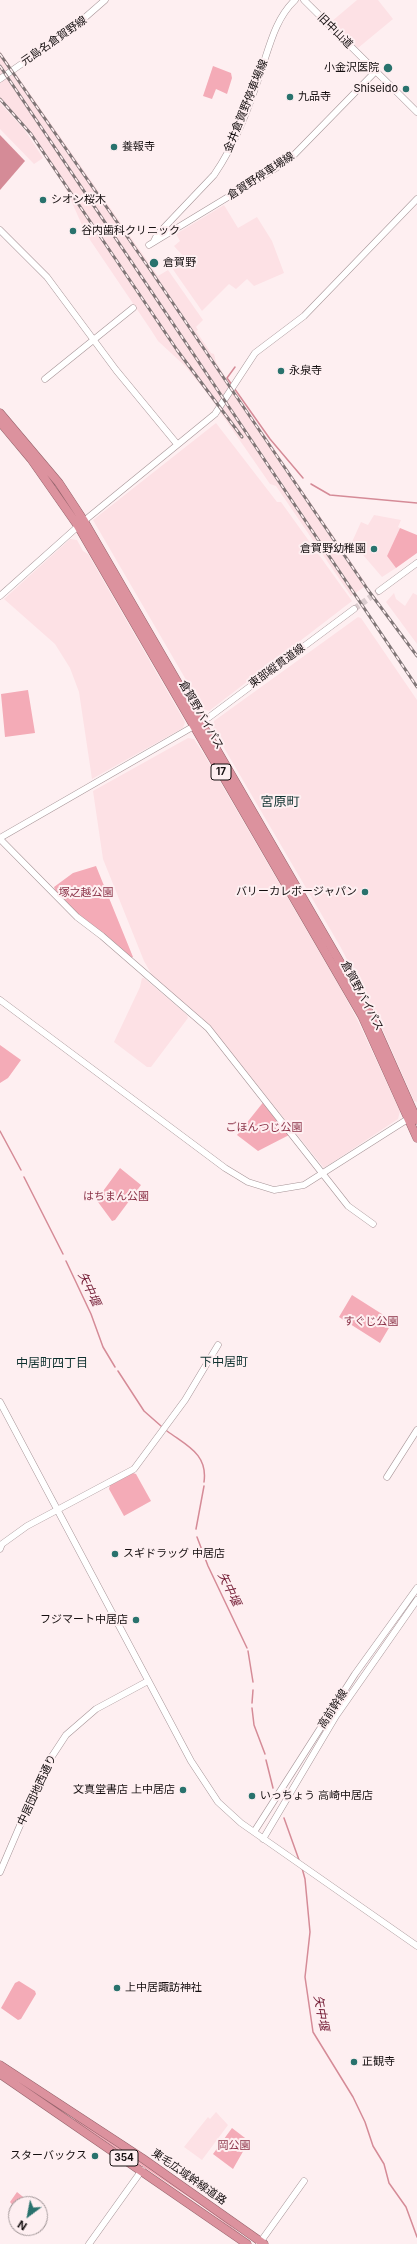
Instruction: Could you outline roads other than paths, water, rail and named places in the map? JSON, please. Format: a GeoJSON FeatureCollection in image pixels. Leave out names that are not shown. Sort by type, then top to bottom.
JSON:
{"type":"FeatureCollection","features":[{"type":"Feature","properties":{"kind":"highway","name":"倉賀野バイパス"},"geometry":{"type":"LineString","coordinates":[[0,412],[59,483],[81,524],[198,725],[362,1016],[414,1116],[417,1138]]}},
{"type":"Feature","properties":{"kind":"highway","name":"倉賀野バイパス"},"geometry":{"type":"LineString","coordinates":[[0,422],[31,459],[81,524]]}},
{"type":"Feature","properties":{"kind":"highway","name":"東毛広域幹線道路"},"geometry":{"type":"LineString","coordinates":[[0,2065],[148,2162],[261,2243]]}},
{"type":"Feature","properties":{"kind":"highway","name":"東毛広域幹線道路"},"geometry":{"type":"LineString","coordinates":[[0,2074],[142,2170],[247,2244]]}},
{"type":"Feature","properties":{"kind":"street","name":"元島名倉賀野線"},"geometry":{"type":"LineString","coordinates":[[0,79],[73,28],[105,0]]}},
{"type":"Feature","properties":{"kind":"street","name":"金井倉賀野停車場線"},"geometry":{"type":"LineString","coordinates":[[152,243],[157,235],[214,175],[232,145],[280,18],[295,0]]}},
{"type":"Feature","properties":{"kind":"street","name":"旧中山道"},"geometry":{"type":"LineString","coordinates":[[304,0],[417,112]]}},
{"type":"Feature","properties":{"kind":"street","name":"倉賀野停車場線"},"geometry":{"type":"LineString","coordinates":[[152,243],[289,160],[375,72]]}},
{"type":"Feature","properties":{"kind":"street"},"geometry":{"type":"LineString","coordinates":[[0,596],[81,524],[215,414],[255,353],[304,316],[417,199]]}},
{"type":"Feature","properties":{"kind":"street"},"geometry":{"type":"LineString","coordinates":[[0,230],[40,269],[137,398],[177,444]]}},
{"type":"Feature","properties":{"kind":"street"},"geometry":{"type":"LineString","coordinates":[[45,379],[133,308]]}},
{"type":"Feature","properties":{"kind":"street"},"geometry":{"type":"LineString","coordinates":[[379,591],[417,564]]}},
{"type":"Feature","properties":{"kind":"street","name":"東部縦貫道線"},"geometry":{"type":"LineString","coordinates":[[0,838],[198,725],[354,609]]}},
{"type":"Feature","properties":{"kind":"street"},"geometry":{"type":"LineString","coordinates":[[0,838],[77,917],[102,936],[208,1028],[351,1210],[373,1224]]}},
{"type":"Feature","properties":{"kind":"street"},"geometry":{"type":"LineString","coordinates":[[0,1000],[225,1168],[248,1182],[274,1190],[304,1186],[414,1116]]}},
{"type":"Feature","properties":{"kind":"street"},"geometry":{"type":"LineString","coordinates":[[0,1549],[2,1544],[27,1526],[134,1469],[185,1400],[218,1345]]}},
{"type":"Feature","properties":{"kind":"street"},"geometry":{"type":"LineString","coordinates":[[0,1402],[148,1681],[209,1789],[229,1813],[263,1839],[417,1946]]}},
{"type":"Feature","properties":{"kind":"street"},"geometry":{"type":"LineString","coordinates":[[387,1477],[417,1430]]}},
{"type":"Feature","properties":{"kind":"street","name":"高前幹線"},"geometry":{"type":"LineString","coordinates":[[254,1832],[355,1674],[417,1588]]}},
{"type":"Feature","properties":{"kind":"street","name":"高前幹線"},"geometry":{"type":"LineString","coordinates":[[263,1839],[336,1716],[417,1600]]}},
{"type":"Feature","properties":{"kind":"street","name":"中居団地西通り"},"geometry":{"type":"LineString","coordinates":[[0,1872],[45,1767],[66,1735],[96,1709],[148,1681]]}},
{"type":"Feature","properties":{"kind":"street"},"geometry":{"type":"LineString","coordinates":[[89,2244],[142,2170]]}},
{"type":"Feature","properties":{"kind":"street"},"geometry":{"type":"LineString","coordinates":[[261,2243],[304,2181]]}},
{"type":"Feature","properties":{"kind":"waterway"},"geometry":{"type":"LineString","coordinates":[[232,385],[227,378],[235,367]]}},
{"type":"Feature","properties":{"kind":"waterway"},"geometry":{"type":"LineString","coordinates":[[234,388],[270,439],[303,478]]}},
{"type":"Feature","properties":{"kind":"waterway"},"geometry":{"type":"LineString","coordinates":[[311,484],[330,495],[417,503]]}},
{"type":"Feature","properties":{"kind":"waterway","name":"矢中堰"},"geometry":{"type":"LineString","coordinates":[[0,1131],[21,1170]]}},
{"type":"Feature","properties":{"kind":"waterway","name":"矢中堰"},"geometry":{"type":"LineString","coordinates":[[24,1177],[63,1254]]}},
{"type":"Feature","properties":{"kind":"waterway","name":"矢中堰"},"geometry":{"type":"LineString","coordinates":[[66,1261],[91,1314],[103,1347],[115,1367]]}},
{"type":"Feature","properties":{"kind":"waterway","name":"矢中堰"},"geometry":{"type":"LineString","coordinates":[[118,1371],[144,1411],[161,1426]]}},
{"type":"Feature","properties":{"kind":"waterway","name":"矢中堰"},"geometry":{"type":"LineString","coordinates":[[167,1431],[189,1446],[199,1458],[203,1464],[204,1482]]}},
{"type":"Feature","properties":{"kind":"waterway","name":"矢中堰"},"geometry":{"type":"LineString","coordinates":[[196,1529],[204,1486]]}},
{"type":"Feature","properties":{"kind":"waterway","name":"矢中堰"},"geometry":{"type":"LineString","coordinates":[[197,1537],[208,1566],[247,1648]]}},
{"type":"Feature","properties":{"kind":"waterway","name":"矢中堰"},"geometry":{"type":"LineString","coordinates":[[248,1651],[253,1682]]}},
{"type":"Feature","properties":{"kind":"waterway","name":"矢中堰"},"geometry":{"type":"LineString","coordinates":[[252,1703],[253,1690]]}},
{"type":"Feature","properties":{"kind":"waterway","name":"矢中堰"},"geometry":{"type":"LineString","coordinates":[[252,1708],[254,1725],[265,1754]]}},
{"type":"Feature","properties":{"kind":"waterway","name":"矢中堰"},"geometry":{"type":"LineString","coordinates":[[266,1760],[273,1788]]}},
{"type":"Feature","properties":{"kind":"waterway","name":"矢中堰"},"geometry":{"type":"LineString","coordinates":[[284,1818],[299,1860]]}},
{"type":"Feature","properties":{"kind":"waterway","name":"矢中堰"},"geometry":{"type":"LineString","coordinates":[[302,1868],[305,1879],[310,1932],[305,1977],[313,2032],[353,2097],[365,2122],[373,2146],[384,2164],[389,2183],[406,2207],[417,2237]]}},
{"type":"Feature","properties":{"kind":"tunnel"},"geometry":{"type":"LineString","coordinates":[[354,609],[379,591]]}},
{"type":"Feature","properties":{"kind":"railway"},"geometry":{"type":"LineString","coordinates":[[0,54],[149,268],[368,590],[417,656]]}},
{"type":"Feature","properties":{"kind":"railway"},"geometry":{"type":"LineString","coordinates":[[0,66],[417,687]]}},
{"type":"Feature","properties":{"kind":"railway"},"geometry":{"type":"LineString","coordinates":[[0,99],[31,134],[177,350],[242,437]]}},
{"type":"Feature","properties":{"kind":"place","name":"小金沢医院"},"geometry":{"type":"Point","coordinates":[388,68]}},
{"type":"Feature","properties":{"kind":"place","name":"Shiseido"},"geometry":{"type":"Point","coordinates":[406,89]}},
{"type":"Feature","properties":{"kind":"place","name":"九品寺"},"geometry":{"type":"Point","coordinates":[290,97]}},
{"type":"Feature","properties":{"kind":"place","name":"養報寺"},"geometry":{"type":"Point","coordinates":[114,147]}},
{"type":"Feature","properties":{"kind":"place","name":"シオン桜木"},"geometry":{"type":"Point","coordinates":[43,200]}},
{"type":"Feature","properties":{"kind":"place","name":"谷内歯科クリニック"},"geometry":{"type":"Point","coordinates":[73,231]}},
{"type":"Feature","properties":{"kind":"place","name":"倉賀野"},"geometry":{"type":"Point","coordinates":[154,263]}},
{"type":"Feature","properties":{"kind":"place","name":"永泉寺"},"geometry":{"type":"Point","coordinates":[281,371]}},
{"type":"Feature","properties":{"kind":"place","name":"倉賀野幼稚園"},"geometry":{"type":"Point","coordinates":[374,549]}},
{"type":"Feature","properties":{"kind":"place","name":"バリーカレボージャパン"},"geometry":{"type":"Point","coordinates":[365,892]}},
{"type":"Feature","properties":{"kind":"place","name":"スギドラッグ 中居店"},"geometry":{"type":"Point","coordinates":[115,1554]}},
{"type":"Feature","properties":{"kind":"place","name":"フジマート中居店"},"geometry":{"type":"Point","coordinates":[136,1620]}},
{"type":"Feature","properties":{"kind":"place","name":"文真堂書店 上中居店"},"geometry":{"type":"Point","coordinates":[183,1790]}},
{"type":"Feature","properties":{"kind":"place","name":"いっちょう 高崎中居店"},"geometry":{"type":"Point","coordinates":[252,1796]}},
{"type":"Feature","properties":{"kind":"place","name":"上中居諏訪神社"},"geometry":{"type":"Point","coordinates":[117,1988]}},
{"type":"Feature","properties":{"kind":"place","name":"正観寺"},"geometry":{"type":"Point","coordinates":[354,2062]}},
{"type":"Feature","properties":{"kind":"place","name":"スターバックス"},"geometry":{"type":"Point","coordinates":[95,2156]}},
{"type":"Feature","properties":{"kind":"district","name":"宮原町"},"geometry":{"type":"Point","coordinates":[280,802]}},
{"type":"Feature","properties":{"kind":"district","name":"下中居町"},"geometry":{"type":"Point","coordinates":[224,1362]}},
{"type":"Feature","properties":{"kind":"district","name":"中居町四丁目"},"geometry":{"type":"Point","coordinates":[52,1363]}},
{"type":"Feature","properties":{"kind":"park label","name":"塚之越公園"},"geometry":{"type":"Point","coordinates":[86,893]}},
{"type":"Feature","properties":{"kind":"park label","name":"ごほんつじ公園"},"geometry":{"type":"Point","coordinates":[264,1128]}},
{"type":"Feature","properties":{"kind":"park label","name":"はちまん公園"},"geometry":{"type":"Point","coordinates":[116,1197]}},
{"type":"Feature","properties":{"kind":"park label","name":"すぐじ公園"},"geometry":{"type":"Point","coordinates":[371,1322]}},
{"type":"Feature","properties":{"kind":"park label","name":"岡公園"},"geometry":{"type":"Point","coordinates":[234,2146]}}]}
